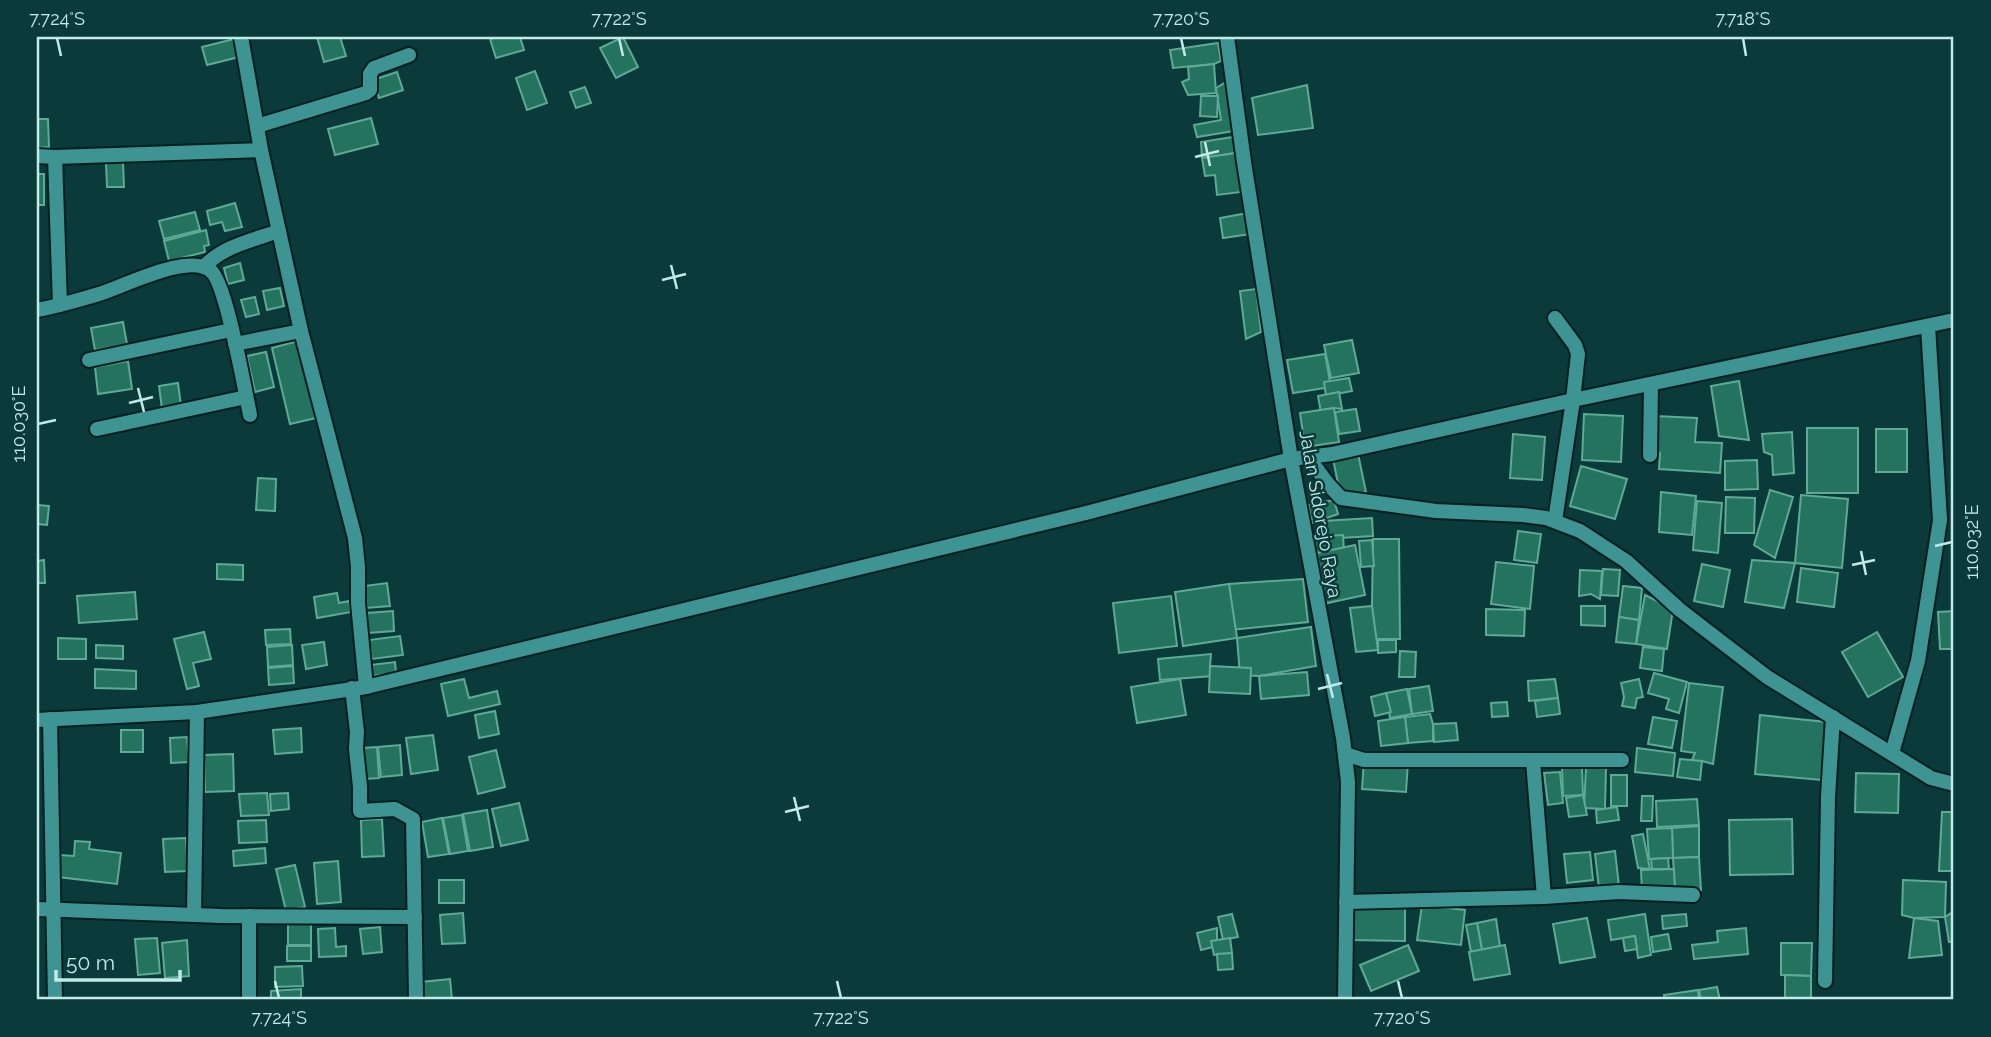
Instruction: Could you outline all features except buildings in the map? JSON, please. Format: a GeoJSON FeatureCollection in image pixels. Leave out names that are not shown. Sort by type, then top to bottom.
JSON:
{"type":"FeatureCollection","features":[{"type":"Feature","properties":{"kind":"street"},"geometry":{"type":"LineString","coordinates":[[241,37],[261,150],[301,331],[355,538],[358,568],[359,687],[356,750],[360,811],[395,809],[413,819],[416,1000]]}},
{"type":"Feature","properties":{"kind":"street","name":"Jalan Sidorejo Raya"},"geometry":{"type":"LineString","coordinates":[[1227,37],[1291,459],[1349,782],[1345,1000]]}},
{"type":"Feature","properties":{"kind":"street"},"geometry":{"type":"LineString","coordinates":[[257,126],[366,93],[370,90],[370,74],[374,68],[409,55]]}},
{"type":"Feature","properties":{"kind":"street"},"geometry":{"type":"LineString","coordinates":[[37,156],[261,150]]}},
{"type":"Feature","properties":{"kind":"street"},"geometry":{"type":"LineString","coordinates":[[55,157],[60,305]]}},
{"type":"Feature","properties":{"kind":"street"},"geometry":{"type":"LineString","coordinates":[[204,267],[221,253],[279,231]]}},
{"type":"Feature","properties":{"kind":"street"},"geometry":{"type":"LineString","coordinates":[[37,310],[102,293],[135,278],[170,268],[204,267],[212,271],[217,281],[233,337],[250,415]]}},
{"type":"Feature","properties":{"kind":"street"},"geometry":{"type":"LineString","coordinates":[[1555,318],[1575,345],[1578,354],[1555,521]]}},
{"type":"Feature","properties":{"kind":"street"},"geometry":{"type":"LineString","coordinates":[[55,1000],[43,719],[197,712],[359,687],[1086,513],[1291,459],[1332,454],[1954,320]]}},
{"type":"Feature","properties":{"kind":"street"},"geometry":{"type":"LineString","coordinates":[[1892,753],[1918,660],[1940,520],[1928,326]]}},
{"type":"Feature","properties":{"kind":"street"},"geometry":{"type":"LineString","coordinates":[[89,360],[233,337],[301,331]]}},
{"type":"Feature","properties":{"kind":"street"},"geometry":{"type":"LineString","coordinates":[[1650,455],[1651,384]]}},
{"type":"Feature","properties":{"kind":"street"},"geometry":{"type":"LineString","coordinates":[[97,429],[246,397]]}},
{"type":"Feature","properties":{"kind":"street"},"geometry":{"type":"LineString","coordinates":[[1307,456],[1341,498],[1436,511],[1546,518],[1580,531],[1626,561],[1680,610],[1767,677],[1931,778],[1954,784]]}},
{"type":"Feature","properties":{"kind":"street"},"geometry":{"type":"LineString","coordinates":[[194,915],[197,712]]}},
{"type":"Feature","properties":{"kind":"street"},"geometry":{"type":"LineString","coordinates":[[1825,981],[1828,797],[1833,717]]}},
{"type":"Feature","properties":{"kind":"street"},"geometry":{"type":"LineString","coordinates":[[1345,754],[1364,760],[1622,760]]}},
{"type":"Feature","properties":{"kind":"street"},"geometry":{"type":"LineString","coordinates":[[1533,761],[1544,897]]}},
{"type":"Feature","properties":{"kind":"street"},"geometry":{"type":"LineString","coordinates":[[1346,902],[1544,897],[1619,892],[1693,895]]}},
{"type":"Feature","properties":{"kind":"street"},"geometry":{"type":"LineString","coordinates":[[37,909],[194,915],[415,916]]}},
{"type":"Feature","properties":{"kind":"street"},"geometry":{"type":"LineString","coordinates":[[249,916],[249,1000]]}}]}
